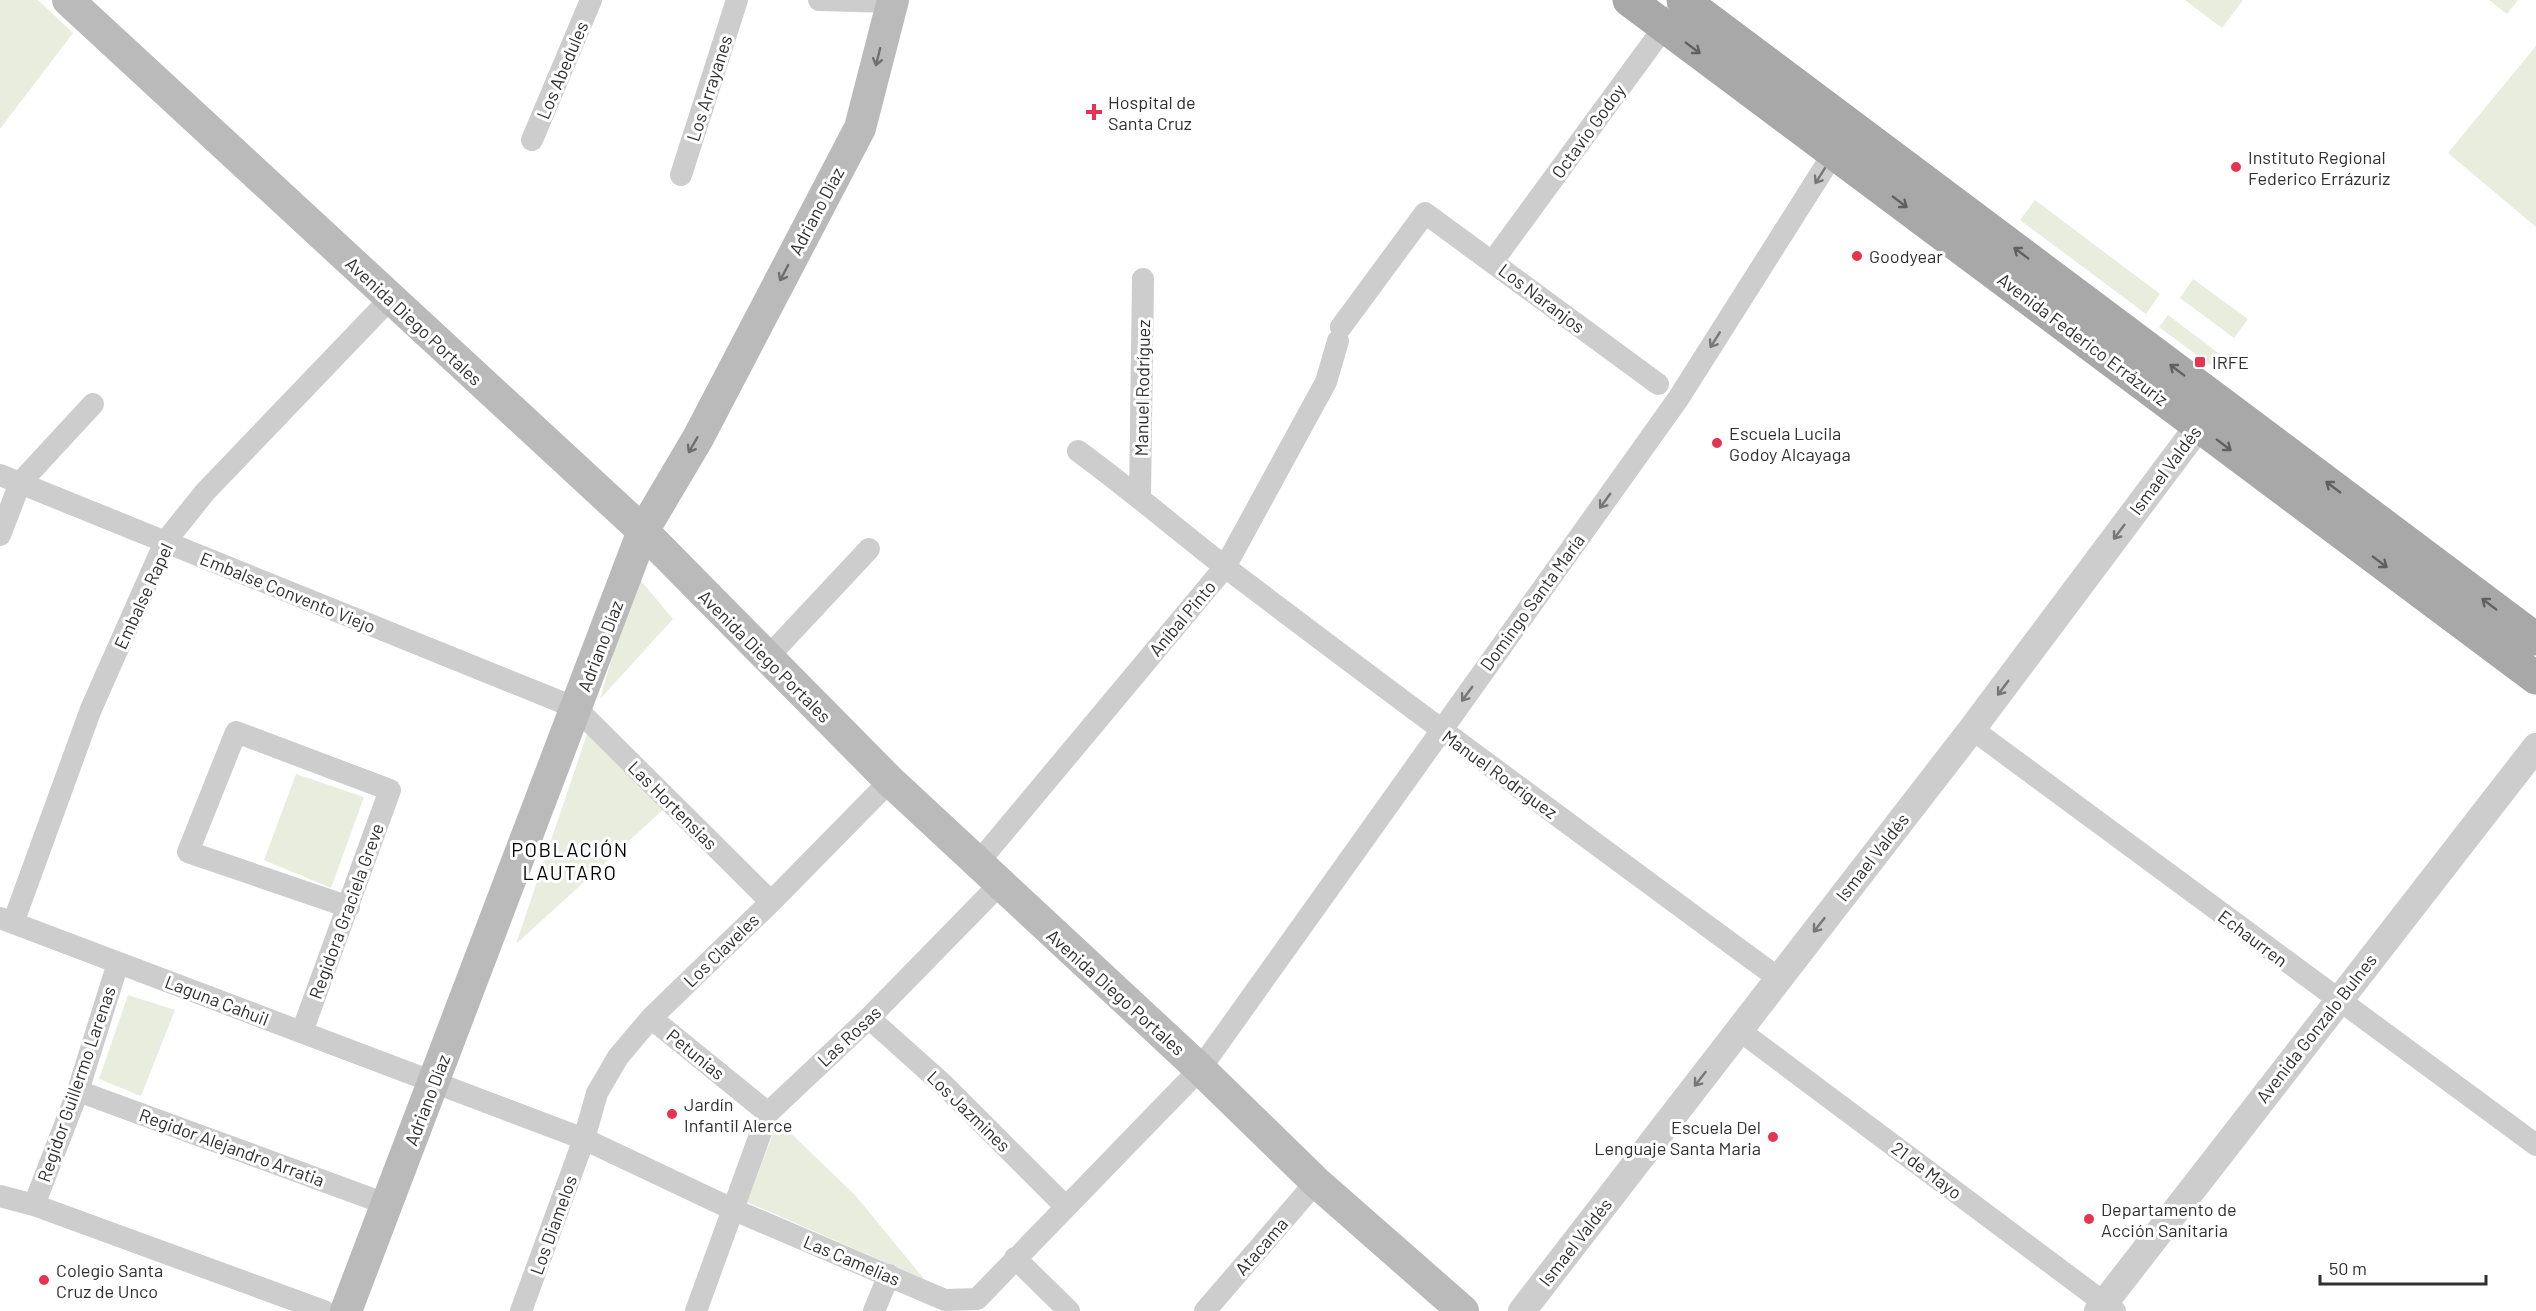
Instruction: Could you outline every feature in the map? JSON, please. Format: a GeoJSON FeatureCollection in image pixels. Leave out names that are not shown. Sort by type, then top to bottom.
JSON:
{"type":"FeatureCollection","features":[{"type":"Feature","properties":{"kind":"main road","name":"Avenida Diego Portales"},"geometry":{"type":"LineString","coordinates":[[68,0],[644,531],[766,658],[999,885],[1200,1069],[1316,1182],[1463,1311]]}},
{"type":"Feature","properties":{"kind":"main road","name":"Avenida Federico Errázuriz"},"geometry":{"type":"LineString","coordinates":[[1629,0],[1677,9],[1842,140],[2208,413],[2536,639]]}},
{"type":"Feature","properties":{"kind":"main road","name":"Adriano Díaz"},"geometry":{"type":"LineString","coordinates":[[346,1311],[644,531],[698,438],[860,128],[892,1]]}},
{"type":"Feature","properties":{"kind":"main road","name":"Avenida Federico Errázuriz"},"geometry":{"type":"LineString","coordinates":[[2208,413],[2536,678]]}},
{"type":"Feature","properties":{"kind":"street","name":"Los Abedules"},"geometry":{"type":"LineString","coordinates":[[532,140],[591,0]]}},
{"type":"Feature","properties":{"kind":"street","name":"Los Arrayanes"},"geometry":{"type":"LineString","coordinates":[[681,176],[737,0]]}},
{"type":"Feature","properties":{"kind":"street"},"geometry":{"type":"LineString","coordinates":[[819,0],[892,1]]}},
{"type":"Feature","properties":{"kind":"street","name":"Octavio Godoy"},"geometry":{"type":"LineString","coordinates":[[1493,261],[1677,9]]}},
{"type":"Feature","properties":{"kind":"street","name":"Domingo Santa María"},"geometry":{"type":"LineString","coordinates":[[1200,1069],[1678,399],[1842,140]]}},
{"type":"Feature","properties":{"kind":"street","name":"Los Naranjos"},"geometry":{"type":"LineString","coordinates":[[1339,334],[1425,213],[1658,384]]}},
{"type":"Feature","properties":{"kind":"street","name":"Manuel Rodríguez"},"geometry":{"type":"LineString","coordinates":[[1140,496],[1143,279]]}},
{"type":"Feature","properties":{"kind":"street","name":"Embalse Rapel"},"geometry":{"type":"LineString","coordinates":[[6,921],[92,709],[165,542],[206,492],[390,299]]}},
{"type":"Feature","properties":{"kind":"street","name":"Aníbal Pinto"},"geometry":{"type":"LineString","coordinates":[[977,864],[1225,567],[1326,382],[1339,334]]}},
{"type":"Feature","properties":{"kind":"street"},"geometry":{"type":"LineString","coordinates":[[0,535],[10,479],[93,404]]}},
{"type":"Feature","properties":{"kind":"street","name":"Ismael Valdés"},"geometry":{"type":"LineString","coordinates":[[1522,1311],[1972,729],[2208,413]]}},
{"type":"Feature","properties":{"kind":"street","name":"Manuel Rodríguez"},"geometry":{"type":"LineString","coordinates":[[1078,451],[1140,496],[1225,567],[1441,730],[1778,978]]}},
{"type":"Feature","properties":{"kind":"street","name":"Embalse Convento Viejo"},"geometry":{"type":"LineString","coordinates":[[10,479],[576,708]]}},
{"type":"Feature","properties":{"kind":"street"},"geometry":{"type":"LineString","coordinates":[[766,658],[869,549]]}},
{"type":"Feature","properties":{"kind":"street","name":"Las Hortensias"},"geometry":{"type":"LineString","coordinates":[[576,708],[771,902]]}},
{"type":"Feature","properties":{"kind":"street","name":"Echaurren"},"geometry":{"type":"LineString","coordinates":[[1972,729],[2536,1145]]}},
{"type":"Feature","properties":{"kind":"street","name":"Regidora Graciela Greve"},"geometry":{"type":"LineString","coordinates":[[302,1032],[349,907],[390,790],[236,732],[188,852],[349,907]]}},
{"type":"Feature","properties":{"kind":"street","name":"Avenida Gonzalo Bulnes"},"geometry":{"type":"LineString","coordinates":[[2106,1308],[2337,1000],[2536,747]]}},
{"type":"Feature","properties":{"kind":"street","name":"Los Claveles"},"geometry":{"type":"LineString","coordinates":[[584,1139],[597,1093],[618,1056],[651,1018],[771,902],[890,781]]}},
{"type":"Feature","properties":{"kind":"street","name":"Las Rosas"},"geometry":{"type":"LineString","coordinates":[[696,1311],[768,1113],[869,1018],[999,885]]}},
{"type":"Feature","properties":{"kind":"street","name":"Laguna Cahuil"},"geometry":{"type":"LineString","coordinates":[[6,921],[434,1081]]}},
{"type":"Feature","properties":{"kind":"street","name":"Regidor Guillermo Larenas"},"geometry":{"type":"LineString","coordinates":[[34,1205],[78,1091],[118,963]]}},
{"type":"Feature","properties":{"kind":"street","name":"Petunias"},"geometry":{"type":"LineString","coordinates":[[651,1018],[768,1113]]}},
{"type":"Feature","properties":{"kind":"street","name":"Los Jazmines"},"geometry":{"type":"LineString","coordinates":[[869,1018],[945,1086],[1066,1207]]}},
{"type":"Feature","properties":{"kind":"street","name":"21 de Mayo"},"geometry":{"type":"LineString","coordinates":[[1738,1030],[2106,1308]]}},
{"type":"Feature","properties":{"kind":"street","name":"Las Camelias"},"geometry":{"type":"LineString","coordinates":[[434,1081],[584,1139],[732,1209],[945,1300],[978,1299],[1015,1258],[1200,1069]]}},
{"type":"Feature","properties":{"kind":"street","name":"Regidor Alejandro Arratia"},"geometry":{"type":"LineString","coordinates":[[78,1091],[387,1204]]}},
{"type":"Feature","properties":{"kind":"street","name":"Los Diamelos"},"geometry":{"type":"LineString","coordinates":[[521,1311],[584,1139]]}},
{"type":"Feature","properties":{"kind":"street","name":"Atacama"},"geometry":{"type":"LineString","coordinates":[[1205,1311],[1316,1182]]}},
{"type":"Feature","properties":{"kind":"street"},"geometry":{"type":"LineString","coordinates":[[0,1196],[34,1205],[324,1311]]}},
{"type":"Feature","properties":{"kind":"street"},"geometry":{"type":"LineString","coordinates":[[1015,1258],[1069,1311]]}},
{"type":"Feature","properties":{"kind":"street"},"geometry":{"type":"LineString","coordinates":[[874,1311],[889,1275]]}},
{"type":"Feature","properties":{"kind":"shaded area"},"geometry":{"type":"Polygon","coordinates":[[[0,0],[38,0],[73,33],[0,129],[0,0]]]}},
{"type":"Feature","properties":{"kind":"shaded area"},"geometry":{"type":"Polygon","coordinates":[[[2185,0],[2243,0],[2222,28],[2185,0]]]}},
{"type":"Feature","properties":{"kind":"shaded area"},"geometry":{"type":"Polygon","coordinates":[[[2489,0],[2518,0],[2507,14],[2489,0]]]}},
{"type":"Feature","properties":{"kind":"shaded area"},"geometry":{"type":"Polygon","coordinates":[[[2536,46],[2536,227],[2448,153],[2536,46]]]}},
{"type":"Feature","properties":{"kind":"shaded area"},"geometry":{"type":"Polygon","coordinates":[[[2035,200],[2160,294],[2146,314],[2020,220],[2035,200]]]}},
{"type":"Feature","properties":{"kind":"shaded area"},"geometry":{"type":"Polygon","coordinates":[[[2193,279],[2248,319],[2234,338],[2180,298],[2193,279]]]}},
{"type":"Feature","properties":{"kind":"shaded area"},"geometry":{"type":"Polygon","coordinates":[[[2168,315],[2221,355],[2213,367],[2159,327],[2168,315]]]}},
{"type":"Feature","properties":{"kind":"shaded area"},"geometry":{"type":"Polygon","coordinates":[[[636,575],[673,619],[600,699],[636,575]]]}},
{"type":"Feature","properties":{"kind":"shaded area"},"geometry":{"type":"Polygon","coordinates":[[[587,734],[665,808],[516,944],[587,734]]]}},
{"type":"Feature","properties":{"kind":"shaded area"},"geometry":{"type":"Polygon","coordinates":[[[296,774],[364,797],[331,888],[264,860],[296,774]]]}},
{"type":"Feature","properties":{"kind":"shaded area"},"geometry":{"type":"Polygon","coordinates":[[[128,995],[175,1010],[141,1096],[99,1079],[128,995]]]}},
{"type":"Feature","properties":{"kind":"shaded area"},"geometry":{"type":"Polygon","coordinates":[[[778,1121],[855,1195],[924,1279],[747,1202],[778,1121]]]}},
{"type":"Feature","properties":{"kind":"place","name":"Hospital de Santa Cruz"},"geometry":{"type":"Point","coordinates":[1094,112]}},
{"type":"Feature","properties":{"kind":"place","name":"Instituto Regional Federico Errázuriz"},"geometry":{"type":"Point","coordinates":[2236,167]}},
{"type":"Feature","properties":{"kind":"place","name":"Goodyear"},"geometry":{"type":"Point","coordinates":[1857,256]}},
{"type":"Feature","properties":{"kind":"place","name":"IRFE"},"geometry":{"type":"Point","coordinates":[2200,362]}},
{"type":"Feature","properties":{"kind":"place","name":"Escuela Lucila Godoy Alcayaga"},"geometry":{"type":"Point","coordinates":[1717,443]}},
{"type":"Feature","properties":{"kind":"place","name":"Jardín Infantil Alerce"},"geometry":{"type":"Point","coordinates":[672,1114]}},
{"type":"Feature","properties":{"kind":"place","name":"Escuela Del Lenguaje Santa Maria"},"geometry":{"type":"Point","coordinates":[1773,1137]}},
{"type":"Feature","properties":{"kind":"place","name":"Departamento de Acción Sanitaria"},"geometry":{"type":"Point","coordinates":[2089,1219]}},
{"type":"Feature","properties":{"kind":"place","name":"Colegio Santa Cruz de Unco"},"geometry":{"type":"Point","coordinates":[44,1280]}},
{"type":"Feature","properties":{"kind":"district","name":"POBLACIÓN LAUTARO"},"geometry":{"type":"Point","coordinates":[570,860]}}]}
